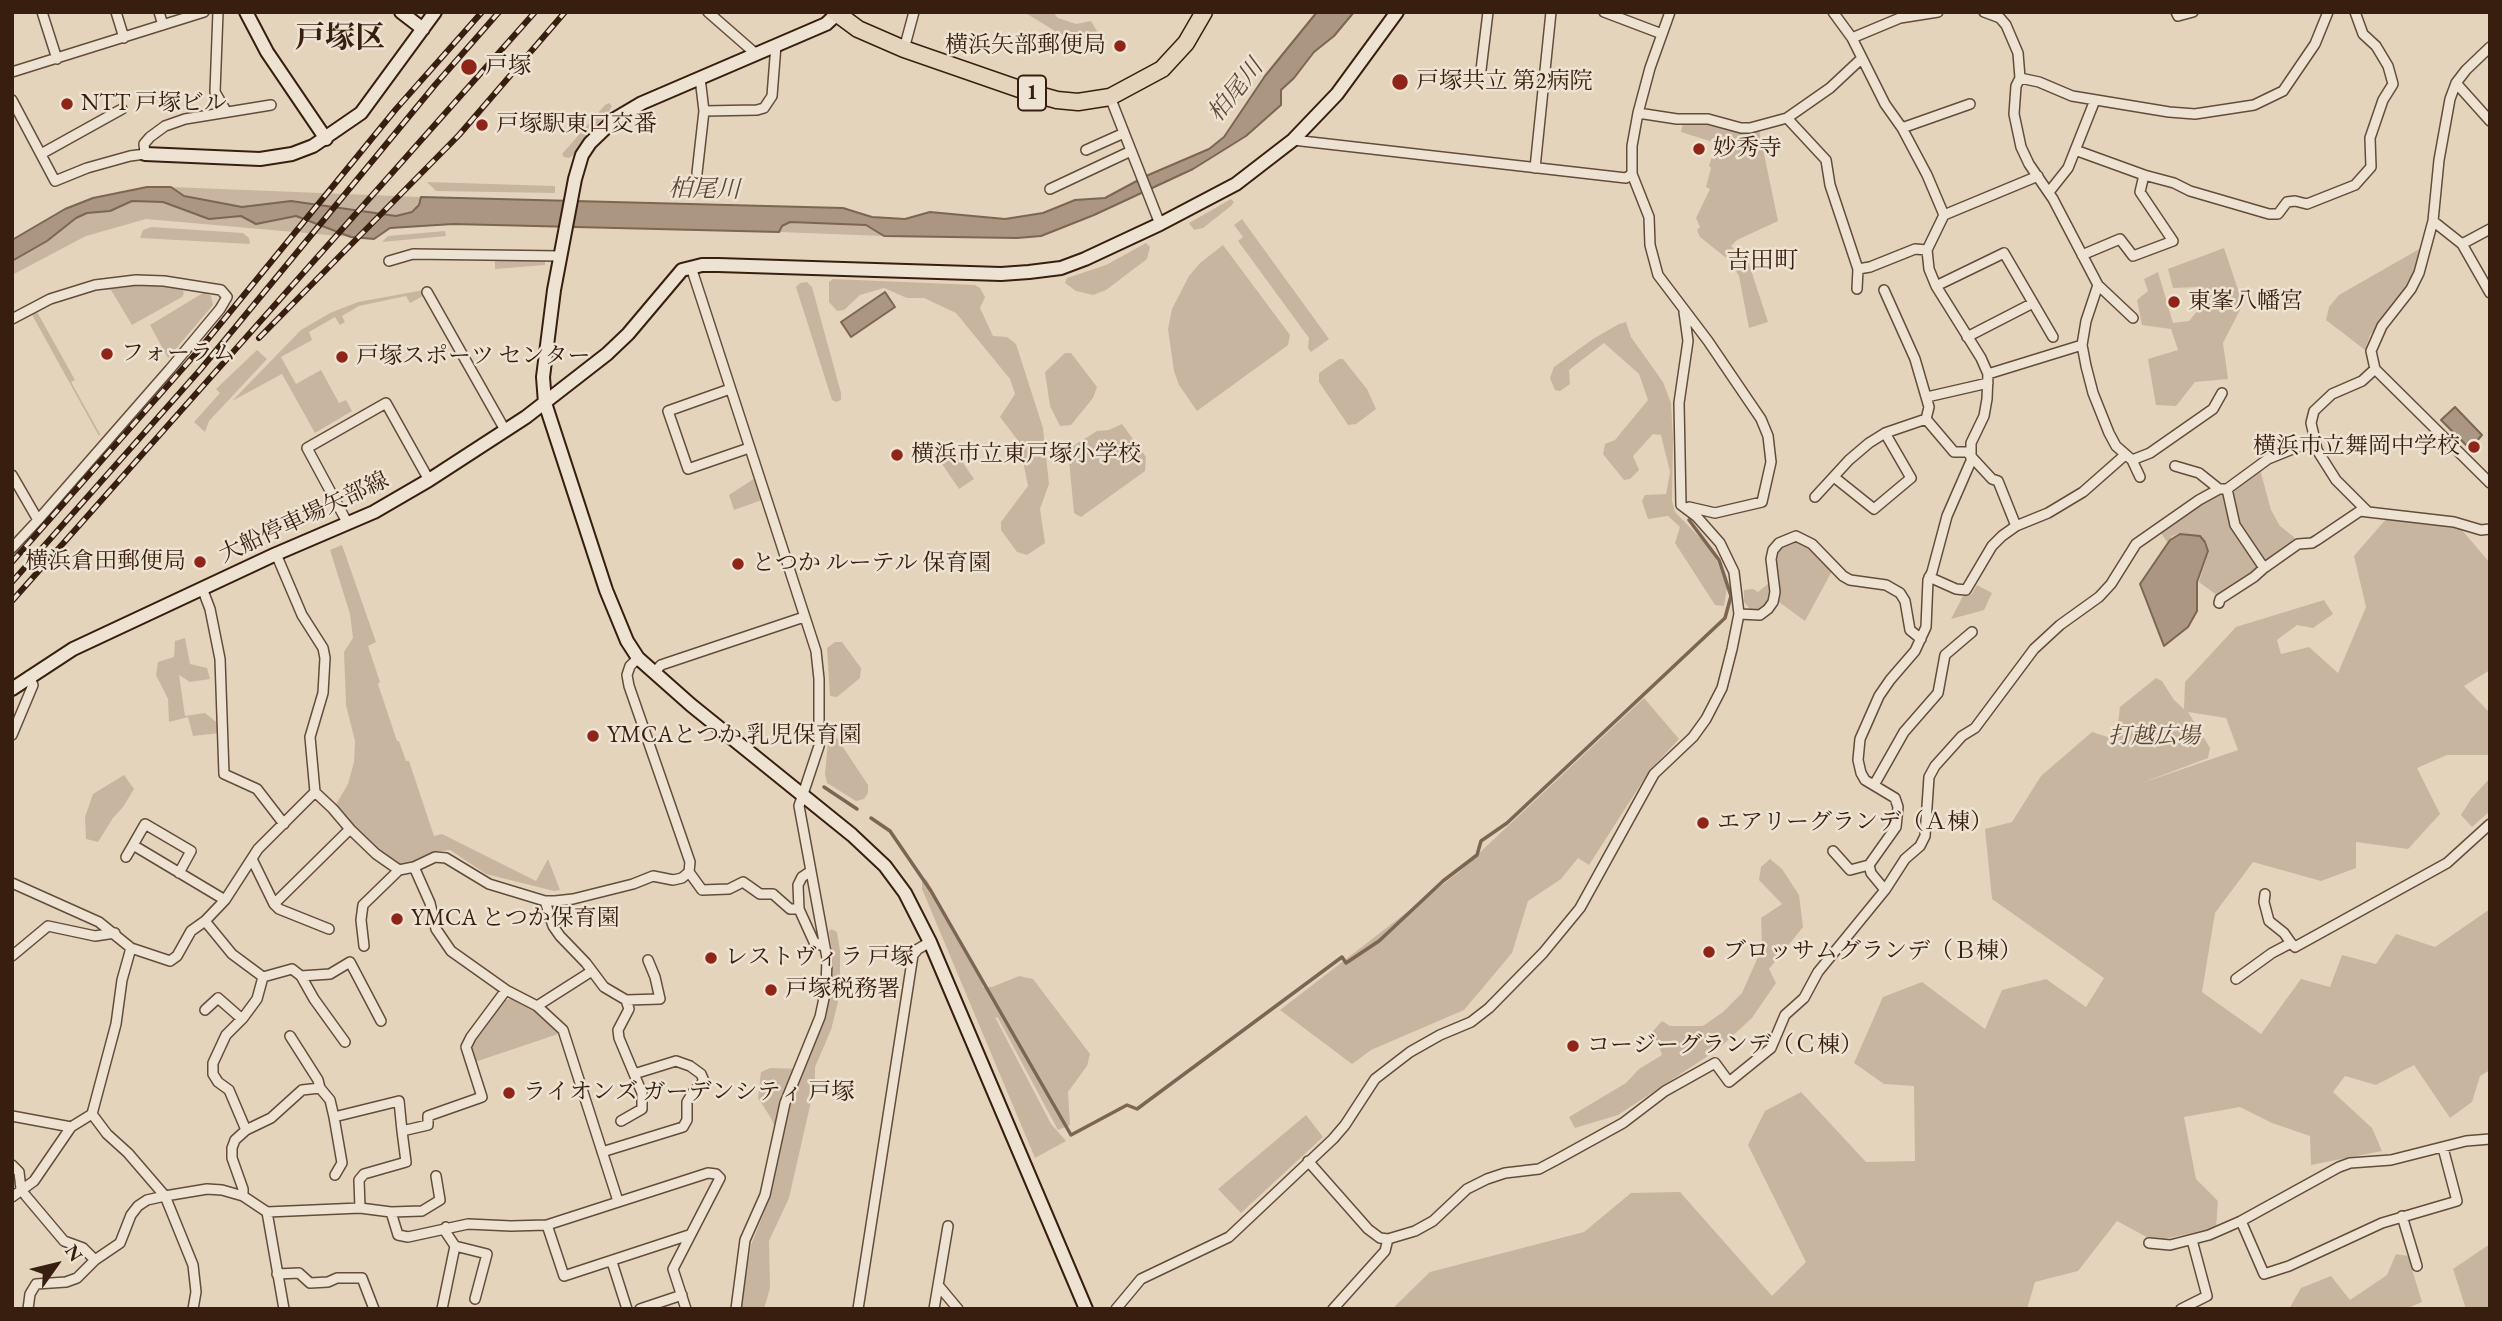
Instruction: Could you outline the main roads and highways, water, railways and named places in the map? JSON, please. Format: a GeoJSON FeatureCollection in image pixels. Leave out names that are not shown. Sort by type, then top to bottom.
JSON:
{"type":"FeatureCollection","features":[{"type":"Feature","properties":{"kind":"highway","name":"1"},"geometry":{"type":"LineString","coordinates":[[837,13],[858,29],[904,49],[1057,100],[1078,102],[1110,97],[1162,69],[1186,43],[1204,12]]}},
{"type":"Feature","properties":{"kind":"waterway"},"geometry":{"type":"LineString","coordinates":[[871,818],[890,831],[931,891],[1071,1135],[1127,1105],[1137,1109],[1342,957],[1346,963],[1379,941],[1443,881],[1477,855],[1481,841],[1507,823],[1725,618],[1731,596],[1719,560],[1689,520]]}},
{"type":"Feature","properties":{"kind":"waterway"},"geometry":{"type":"LineString","coordinates":[[824,787],[857,809]]}},
{"type":"Feature","properties":{"kind":"railway"},"geometry":{"type":"LineString","coordinates":[[12,562],[199,350],[396,109],[482,12]]}},
{"type":"Feature","properties":{"kind":"railway"},"geometry":{"type":"LineString","coordinates":[[12,582],[200,370],[435,85],[499,12]]}},
{"type":"Feature","properties":{"kind":"railway"},"geometry":{"type":"LineString","coordinates":[[12,601],[535,12]]}},
{"type":"Feature","properties":{"kind":"railway"},"geometry":{"type":"LineString","coordinates":[[259,338],[459,135],[565,12]]}},
{"type":"Feature","properties":{"kind":"place","name":"横浜矢部郵便局"},"geometry":{"type":"Point","coordinates":[1120,46]}},
{"type":"Feature","properties":{"kind":"place","name":"戸塚"},"geometry":{"type":"Point","coordinates":[469,67]}},
{"type":"Feature","properties":{"kind":"place","name":"戸塚共立 第2病院"},"geometry":{"type":"Point","coordinates":[1400,82]}},
{"type":"Feature","properties":{"kind":"place","name":"NTT 戸塚ビル"},"geometry":{"type":"Point","coordinates":[67,104]}},
{"type":"Feature","properties":{"kind":"place","name":"戸塚駅東口交番"},"geometry":{"type":"Point","coordinates":[482,125]}},
{"type":"Feature","properties":{"kind":"place","name":"妙秀寺"},"geometry":{"type":"Point","coordinates":[1699,149]}},
{"type":"Feature","properties":{"kind":"place","name":"東峯八幡宮"},"geometry":{"type":"Point","coordinates":[2174,302]}},
{"type":"Feature","properties":{"kind":"place","name":"フォーラム"},"geometry":{"type":"Point","coordinates":[107,354]}},
{"type":"Feature","properties":{"kind":"place","name":"戸塚スポーツ センター"},"geometry":{"type":"Point","coordinates":[342,357]}},
{"type":"Feature","properties":{"kind":"place","name":"横浜市立舞岡中学校"},"geometry":{"type":"Point","coordinates":[2474,447]}},
{"type":"Feature","properties":{"kind":"place","name":"横浜市立東戸塚小学校"},"geometry":{"type":"Point","coordinates":[897,455]}},
{"type":"Feature","properties":{"kind":"place","name":"横浜倉田郵便局"},"geometry":{"type":"Point","coordinates":[200,562]}},
{"type":"Feature","properties":{"kind":"place","name":"とつか ルーテル 保育園"},"geometry":{"type":"Point","coordinates":[738,564]}},
{"type":"Feature","properties":{"kind":"place","name":"YMCAとつか 乳児保育園"},"geometry":{"type":"Point","coordinates":[593,736]}},
{"type":"Feature","properties":{"kind":"place","name":"エアリーグランデ（Ａ棟）"},"geometry":{"type":"Point","coordinates":[1703,823]}},
{"type":"Feature","properties":{"kind":"place","name":"YMCA とつか保育園"},"geometry":{"type":"Point","coordinates":[397,919]}},
{"type":"Feature","properties":{"kind":"place","name":"ブロッサムグランデ（Ｂ棟）"},"geometry":{"type":"Point","coordinates":[1709,952]}},
{"type":"Feature","properties":{"kind":"place","name":"レストヴィラ 戸塚"},"geometry":{"type":"Point","coordinates":[711,958]}},
{"type":"Feature","properties":{"kind":"place","name":"戸塚税務署"},"geometry":{"type":"Point","coordinates":[771,990]}},
{"type":"Feature","properties":{"kind":"place","name":"コージーグランデ（Ｃ棟）"},"geometry":{"type":"Point","coordinates":[1573,1046]}},
{"type":"Feature","properties":{"kind":"place","name":"ライオンズ ガーデンシティ 戸塚"},"geometry":{"type":"Point","coordinates":[509,1093]}},
{"type":"Feature","properties":{"kind":"district","name":"戸塚区"},"geometry":{"type":"Point","coordinates":[340,39]}},
{"type":"Feature","properties":{"kind":"district","name":"吉田町"},"geometry":{"type":"Point","coordinates":[1762,261]}},
{"type":"Feature","properties":{"kind":"water label","name":"柏尾川"},"geometry":{"type":"Point","coordinates":[1236,91]}},
{"type":"Feature","properties":{"kind":"water label","name":"柏尾川"},"geometry":{"type":"Point","coordinates":[704,190]}},
{"type":"Feature","properties":{"kind":"park label","name":"打越広場"},"geometry":{"type":"Point","coordinates":[2154,737]}}]}
